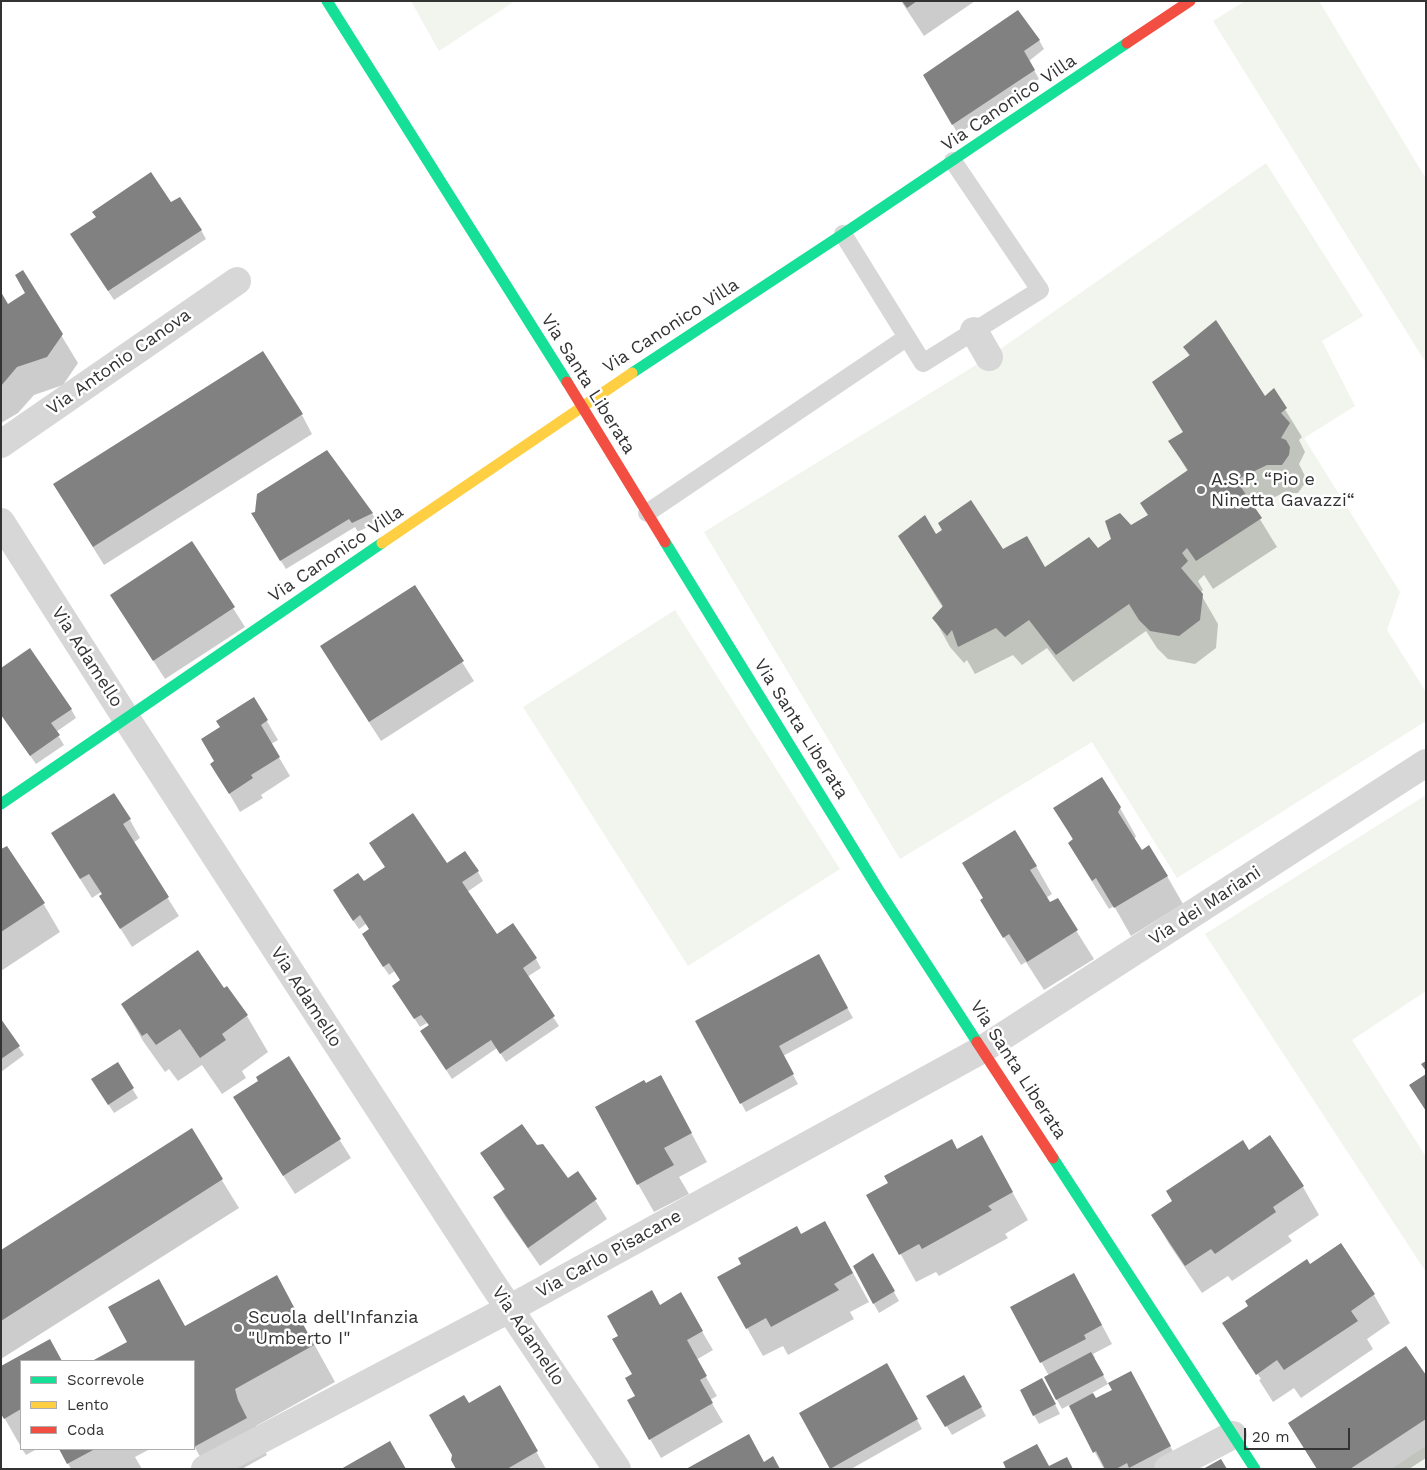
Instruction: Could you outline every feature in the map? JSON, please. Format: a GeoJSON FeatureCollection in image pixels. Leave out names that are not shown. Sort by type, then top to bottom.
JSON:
{"type":"FeatureCollection","features":[{"type":"Feature","properties":{"kind":"street","name":"Via Santa Liberata"},"geometry":{"type":"LineString","coordinates":[[327,1],[582,406],[878,889],[1255,1469]]}},
{"type":"Feature","properties":{"kind":"street","name":"Via Canonico Villa"},"geometry":{"type":"LineString","coordinates":[[1,804],[582,406],[953,161],[1190,1]]}},
{"type":"Feature","properties":{"kind":"street","name":"Via Antonio Canova"},"geometry":{"type":"LineString","coordinates":[[1,444],[237,281]]}},
{"type":"Feature","properties":{"kind":"street"},"geometry":{"type":"LineString","coordinates":[[974,331],[989,357]]}},
{"type":"Feature","properties":{"kind":"street","name":"Via Adamello"},"geometry":{"type":"LineString","coordinates":[[1,522],[509,1309],[618,1469]]}},
{"type":"Feature","properties":{"kind":"street","name":"Via dei Mariani"},"geometry":{"type":"LineString","coordinates":[[983,1048],[1426,763]]}},
{"type":"Feature","properties":{"kind":"street","name":"Via Carlo Pisacane"},"geometry":{"type":"LineString","coordinates":[[205,1469],[509,1309],[983,1048]]}},
{"type":"Feature","properties":{"kind":"street"},"geometry":{"type":"LineString","coordinates":[[1168,1469],[1233,1435]]}},
{"type":"Feature","properties":{"kind":"lane"},"geometry":{"type":"LineString","coordinates":[[843,234],[906,338],[924,362],[1040,290],[953,161]]}},
{"type":"Feature","properties":{"kind":"lane"},"geometry":{"type":"LineString","coordinates":[[647,512],[906,338]]}},
{"type":"Feature","properties":{"kind":"shaded area"},"geometry":{"type":"Polygon","coordinates":[[[411,1],[515,1],[439,51],[411,1]]]}},
{"type":"Feature","properties":{"kind":"shaded area"},"geometry":{"type":"Polygon","coordinates":[[[1245,1],[1319,1],[1426,179],[1426,363],[1213,21],[1245,1]]]}},
{"type":"Feature","properties":{"kind":"shaded area"},"geometry":{"type":"Polygon","coordinates":[[[1266,163],[1363,316],[1322,341],[1355,406],[1304,438],[1400,592],[1387,630],[1426,692],[1426,721],[1177,878],[1092,742],[900,859],[704,532],[989,357],[1266,163]]]}},
{"type":"Feature","properties":{"kind":"shaded area"},"geometry":{"type":"Polygon","coordinates":[[[675,610],[840,869],[688,966],[523,707],[675,610]]]}},
{"type":"Feature","properties":{"kind":"shaded area"},"geometry":{"type":"Polygon","coordinates":[[[1426,795],[1426,991],[1352,1040],[1426,1157],[1426,1272],[1205,934],[1426,795]]]}},
{"type":"Feature","properties":{"kind":"shaded area"},"geometry":{"type":"Polygon","coordinates":[[[1426,1446],[1426,1469],[1391,1469],[1426,1446]]]}},
{"type":"Feature","properties":{"kind":"building"},"geometry":{"type":"Polygon","coordinates":[[[902,1],[917,1],[907,8],[902,1]]]}},
{"type":"Feature","properties":{"kind":"building"},"geometry":{"type":"Polygon","coordinates":[[[1018,10],[1040,40],[1024,51],[1035,70],[952,125],[923,75],[1018,10]]]}},
{"type":"Feature","properties":{"kind":"building"},"geometry":{"type":"Polygon","coordinates":[[[151,172],[171,202],[180,197],[202,230],[108,291],[70,234],[96,217],[92,212],[151,172]]]}},
{"type":"Feature","properties":{"kind":"building"},"geometry":{"type":"Polygon","coordinates":[[[23,270],[63,334],[47,357],[17,367],[1,386],[1,292],[8,304],[25,293],[15,275],[23,270]]]}},
{"type":"Feature","properties":{"kind":"building","name":"A.S.P. “Pio e Ninetta Gavazzi“"},"geometry":{"type":"Polygon","coordinates":[[[1216,320],[1265,396],[1274,388],[1287,408],[1281,413],[1290,423],[1281,438],[1286,440],[1290,447],[1289,455],[1282,465],[1267,465],[1236,480],[1262,518],[1196,561],[1187,548],[1182,553],[1188,561],[1181,568],[1203,594],[1200,620],[1179,636],[1150,631],[1139,620],[1129,604],[1056,655],[1029,620],[1005,637],[996,628],[958,647],[952,630],[947,636],[932,618],[943,606],[898,536],[925,515],[936,534],[942,530],[938,523],[971,500],[1003,549],[1027,536],[1045,567],[1089,537],[1098,548],[1111,539],[1105,521],[1120,513],[1131,525],[1148,515],[1140,503],[1188,470],[1168,441],[1183,432],[1152,382],[1190,355],[1183,347],[1216,320]]]}},
{"type":"Feature","properties":{"kind":"building"},"geometry":{"type":"Polygon","coordinates":[[[263,351],[303,414],[93,547],[53,484],[263,351]]]}},
{"type":"Feature","properties":{"kind":"building"},"geometry":{"type":"Polygon","coordinates":[[[327,450],[373,513],[352,523],[349,519],[280,561],[251,513],[255,512],[257,494],[327,450]]]}},
{"type":"Feature","properties":{"kind":"building"},"geometry":{"type":"Polygon","coordinates":[[[192,541],[235,607],[153,661],[110,595],[192,541]]]}},
{"type":"Feature","properties":{"kind":"building"},"geometry":{"type":"Polygon","coordinates":[[[415,585],[464,661],[369,722],[320,646],[415,585]]]}},
{"type":"Feature","properties":{"kind":"building"},"geometry":{"type":"Polygon","coordinates":[[[30,648],[72,709],[51,723],[60,735],[30,756],[1,715],[1,668],[30,648]]]}},
{"type":"Feature","properties":{"kind":"building"},"geometry":{"type":"Polygon","coordinates":[[[254,697],[268,720],[261,725],[280,757],[251,775],[253,778],[229,794],[210,764],[214,761],[201,739],[220,727],[216,721],[254,697]]]}},
{"type":"Feature","properties":{"kind":"building"},"geometry":{"type":"Polygon","coordinates":[[[1102,777],[1121,807],[1118,812],[1142,850],[1149,845],[1168,876],[1114,908],[1096,878],[1092,881],[1068,843],[1073,839],[1053,808],[1102,777]]]}},
{"type":"Feature","properties":{"kind":"building"},"geometry":{"type":"Polygon","coordinates":[[[114,793],[131,819],[123,824],[169,897],[120,929],[99,896],[102,894],[89,874],[80,879],[51,833],[114,793]]]}},
{"type":"Feature","properties":{"kind":"building"},"geometry":{"type":"Polygon","coordinates":[[[413,813],[447,863],[465,851],[479,871],[462,882],[497,934],[513,923],[537,958],[523,968],[555,1016],[500,1054],[491,1040],[446,1070],[420,1031],[429,1025],[421,1015],[414,1019],[392,986],[400,980],[389,963],[383,967],[362,934],[369,929],[360,915],[353,921],[333,890],[358,873],[364,881],[385,867],[369,843],[413,813]]]}},
{"type":"Feature","properties":{"kind":"building"},"geometry":{"type":"Polygon","coordinates":[[[1015,830],[1037,866],[1030,870],[1050,902],[1058,898],[1078,930],[1027,962],[1009,934],[1003,938],[980,900],[983,898],[962,863],[1015,830]]]}},
{"type":"Feature","properties":{"kind":"building"},"geometry":{"type":"Polygon","coordinates":[[[7,846],[45,903],[1,932],[1,849],[7,846]]]}},
{"type":"Feature","properties":{"kind":"building"},"geometry":{"type":"Polygon","coordinates":[[[198,950],[224,988],[227,986],[248,1015],[222,1034],[226,1040],[200,1058],[180,1029],[156,1045],[147,1033],[142,1036],[121,1004],[198,950]]]}},
{"type":"Feature","properties":{"kind":"building"},"geometry":{"type":"Polygon","coordinates":[[[819,954],[848,1008],[779,1046],[794,1074],[740,1104],[695,1021],[819,954]]]}},
{"type":"Feature","properties":{"kind":"building"},"geometry":{"type":"Polygon","coordinates":[[[1,1019],[20,1046],[1,1059],[1,1019]]]}},
{"type":"Feature","properties":{"kind":"building"},"geometry":{"type":"Polygon","coordinates":[[[289,1056],[341,1139],[283,1176],[233,1097],[258,1081],[256,1077],[289,1056]]]}},
{"type":"Feature","properties":{"kind":"building"},"geometry":{"type":"Polygon","coordinates":[[[1426,1061],[1426,1071],[1421,1064],[1426,1061]]]}},
{"type":"Feature","properties":{"kind":"building"},"geometry":{"type":"Polygon","coordinates":[[[118,1062],[134,1088],[108,1105],[91,1079],[118,1062]]]}},
{"type":"Feature","properties":{"kind":"building"},"geometry":{"type":"Polygon","coordinates":[[[1426,1074],[1426,1111],[1409,1085],[1426,1074]]]}},
{"type":"Feature","properties":{"kind":"building"},"geometry":{"type":"Polygon","coordinates":[[[661,1075],[692,1133],[664,1148],[674,1165],[637,1185],[595,1107],[644,1080],[646,1083],[661,1075]]]}},
{"type":"Feature","properties":{"kind":"building"},"geometry":{"type":"Polygon","coordinates":[[[522,1124],[537,1145],[543,1144],[568,1178],[578,1171],[597,1199],[528,1248],[493,1197],[505,1189],[480,1153],[522,1124]]]}},
{"type":"Feature","properties":{"kind":"building"},"geometry":{"type":"Polygon","coordinates":[[[192,1128],[223,1179],[1,1321],[1,1250],[192,1128]]]}},
{"type":"Feature","properties":{"kind":"building"},"geometry":{"type":"Polygon","coordinates":[[[982,1135],[1013,1192],[988,1206],[992,1210],[922,1249],[919,1244],[899,1255],[866,1195],[888,1183],[884,1176],[952,1139],[957,1149],[982,1135]]]}},
{"type":"Feature","properties":{"kind":"building"},"geometry":{"type":"Polygon","coordinates":[[[1270,1135],[1304,1186],[1273,1207],[1276,1212],[1215,1254],[1211,1249],[1185,1266],[1151,1215],[1172,1201],[1166,1191],[1243,1140],[1249,1150],[1270,1135]]]}},
{"type":"Feature","properties":{"kind":"building"},"geometry":{"type":"Polygon","coordinates":[[[825,1221],[853,1273],[834,1284],[839,1290],[771,1327],[766,1318],[746,1329],[717,1277],[741,1264],[738,1258],[797,1226],[801,1234],[825,1221]]]}},
{"type":"Feature","properties":{"kind":"building"},"geometry":{"type":"Polygon","coordinates":[[[1341,1243],[1375,1294],[1351,1311],[1358,1321],[1284,1370],[1277,1360],[1256,1375],[1222,1323],[1248,1306],[1245,1301],[1307,1259],[1310,1264],[1341,1243]]]}},
{"type":"Feature","properties":{"kind":"building"},"geometry":{"type":"Polygon","coordinates":[[[873,1253],[895,1291],[873,1304],[853,1266],[873,1253]]]}},
{"type":"Feature","properties":{"kind":"building"},"geometry":{"type":"Polygon","coordinates":[[[1074,1273],[1102,1325],[1084,1335],[1086,1339],[1040,1363],[1010,1307],[1074,1273]]]}},
{"type":"Feature","properties":{"kind":"building"},"geometry":{"type":"Polygon","coordinates":[[[277,1275],[314,1345],[235,1389],[247,1418],[195,1446],[195,1360],[94,1360],[127,1342],[108,1307],[159,1279],[185,1326],[277,1275]]]}},
{"type":"Feature","properties":{"kind":"building"},"geometry":{"type":"Polygon","coordinates":[[[652,1290],[660,1305],[681,1292],[703,1331],[687,1340],[707,1376],[700,1380],[713,1403],[649,1440],[627,1400],[635,1396],[625,1378],[632,1374],[612,1339],[618,1336],[607,1316],[652,1290]]]}},
{"type":"Feature","properties":{"kind":"building"},"geometry":{"type":"Polygon","coordinates":[[[50,1339],[61,1360],[20,1360],[20,1410],[4,1419],[1,1414],[1,1366],[50,1339]]]}},
{"type":"Feature","properties":{"kind":"building"},"geometry":{"type":"Polygon","coordinates":[[[1406,1346],[1426,1375],[1426,1419],[1350,1469],[1317,1469],[1288,1423],[1406,1346]]]}},
{"type":"Feature","properties":{"kind":"building"},"geometry":{"type":"Polygon","coordinates":[[[1091,1352],[1104,1375],[1056,1400],[1044,1377],[1091,1352]]]}},
{"type":"Feature","properties":{"kind":"building"},"geometry":{"type":"Polygon","coordinates":[[[887,1363],[918,1419],[830,1469],[799,1413],[887,1363]]]}},
{"type":"Feature","properties":{"kind":"building"},"geometry":{"type":"Polygon","coordinates":[[[1131,1371],[1171,1446],[1129,1468],[1127,1463],[1116,1469],[1105,1469],[1096,1451],[1093,1453],[1069,1406],[1093,1393],[1096,1398],[1112,1390],[1108,1383],[1131,1371]]]}},
{"type":"Feature","properties":{"kind":"building"},"geometry":{"type":"Polygon","coordinates":[[[964,1375],[982,1407],[945,1427],[926,1396],[964,1375]]]}},
{"type":"Feature","properties":{"kind":"building"},"geometry":{"type":"Polygon","coordinates":[[[1042,1378],[1056,1404],[1033,1416],[1020,1390],[1042,1378]]]}},
{"type":"Feature","properties":{"kind":"building"},"geometry":{"type":"Polygon","coordinates":[[[500,1385],[538,1451],[507,1469],[456,1469],[451,1460],[452,1455],[429,1415],[464,1395],[469,1403],[500,1385]]]}},
{"type":"Feature","properties":{"kind":"building"},"geometry":{"type":"Polygon","coordinates":[[[749,1434],[764,1462],[773,1456],[780,1469],[686,1469],[749,1434]]]}},
{"type":"Feature","properties":{"kind":"building"},"geometry":{"type":"Polygon","coordinates":[[[390,1441],[406,1469],[341,1469],[390,1441]]]}},
{"type":"Feature","properties":{"kind":"building"},"geometry":{"type":"Polygon","coordinates":[[[1037,1444],[1049,1466],[1067,1457],[1073,1469],[1006,1469],[1003,1462],[1037,1444]]]}},
{"type":"Feature","properties":{"kind":"building"},"geometry":{"type":"Polygon","coordinates":[[[60,1450],[93,1450],[67,1464],[60,1450]]]}},
{"type":"Feature","properties":{"kind":"building"},"geometry":{"type":"Polygon","coordinates":[[[1221,1459],[1227,1469],[1203,1469],[1221,1459]]]}},
{"type":"Feature","properties":{"kind":"traffic: fast"},"geometry":{"type":"LineString","coordinates":[[327,1],[567,382]]}},
{"type":"Feature","properties":{"kind":"traffic: fast"},"geometry":{"type":"LineString","coordinates":[[632,373],[1127,43]]}},
{"type":"Feature","properties":{"kind":"traffic: fast"},"geometry":{"type":"LineString","coordinates":[[665,542],[878,889],[977,1042]]}},
{"type":"Feature","properties":{"kind":"traffic: fast"},"geometry":{"type":"LineString","coordinates":[[1,804],[382,543]]}},
{"type":"Feature","properties":{"kind":"traffic: fast"},"geometry":{"type":"LineString","coordinates":[[1053,1158],[1255,1469]]}},
{"type":"Feature","properties":{"kind":"traffic: slow"},"geometry":{"type":"LineString","coordinates":[[382,543],[632,373]]}},
{"type":"Feature","properties":{"kind":"traffic: jam"},"geometry":{"type":"LineString","coordinates":[[1127,43],[1190,1]]}},
{"type":"Feature","properties":{"kind":"traffic: jam"},"geometry":{"type":"LineString","coordinates":[[567,382],[665,542]]}},
{"type":"Feature","properties":{"kind":"traffic: jam"},"geometry":{"type":"LineString","coordinates":[[977,1042],[1053,1158]]}},
{"type":"Feature","properties":{"kind":"place","name":"A.S.P. “Pio e Ninetta Gavazzi“"},"geometry":{"type":"Point","coordinates":[1201,490]}},
{"type":"Feature","properties":{"kind":"place","name":"Scuola dell'Infanzia \"Umberto I\""},"geometry":{"type":"Point","coordinates":[238,1328]}}]}
